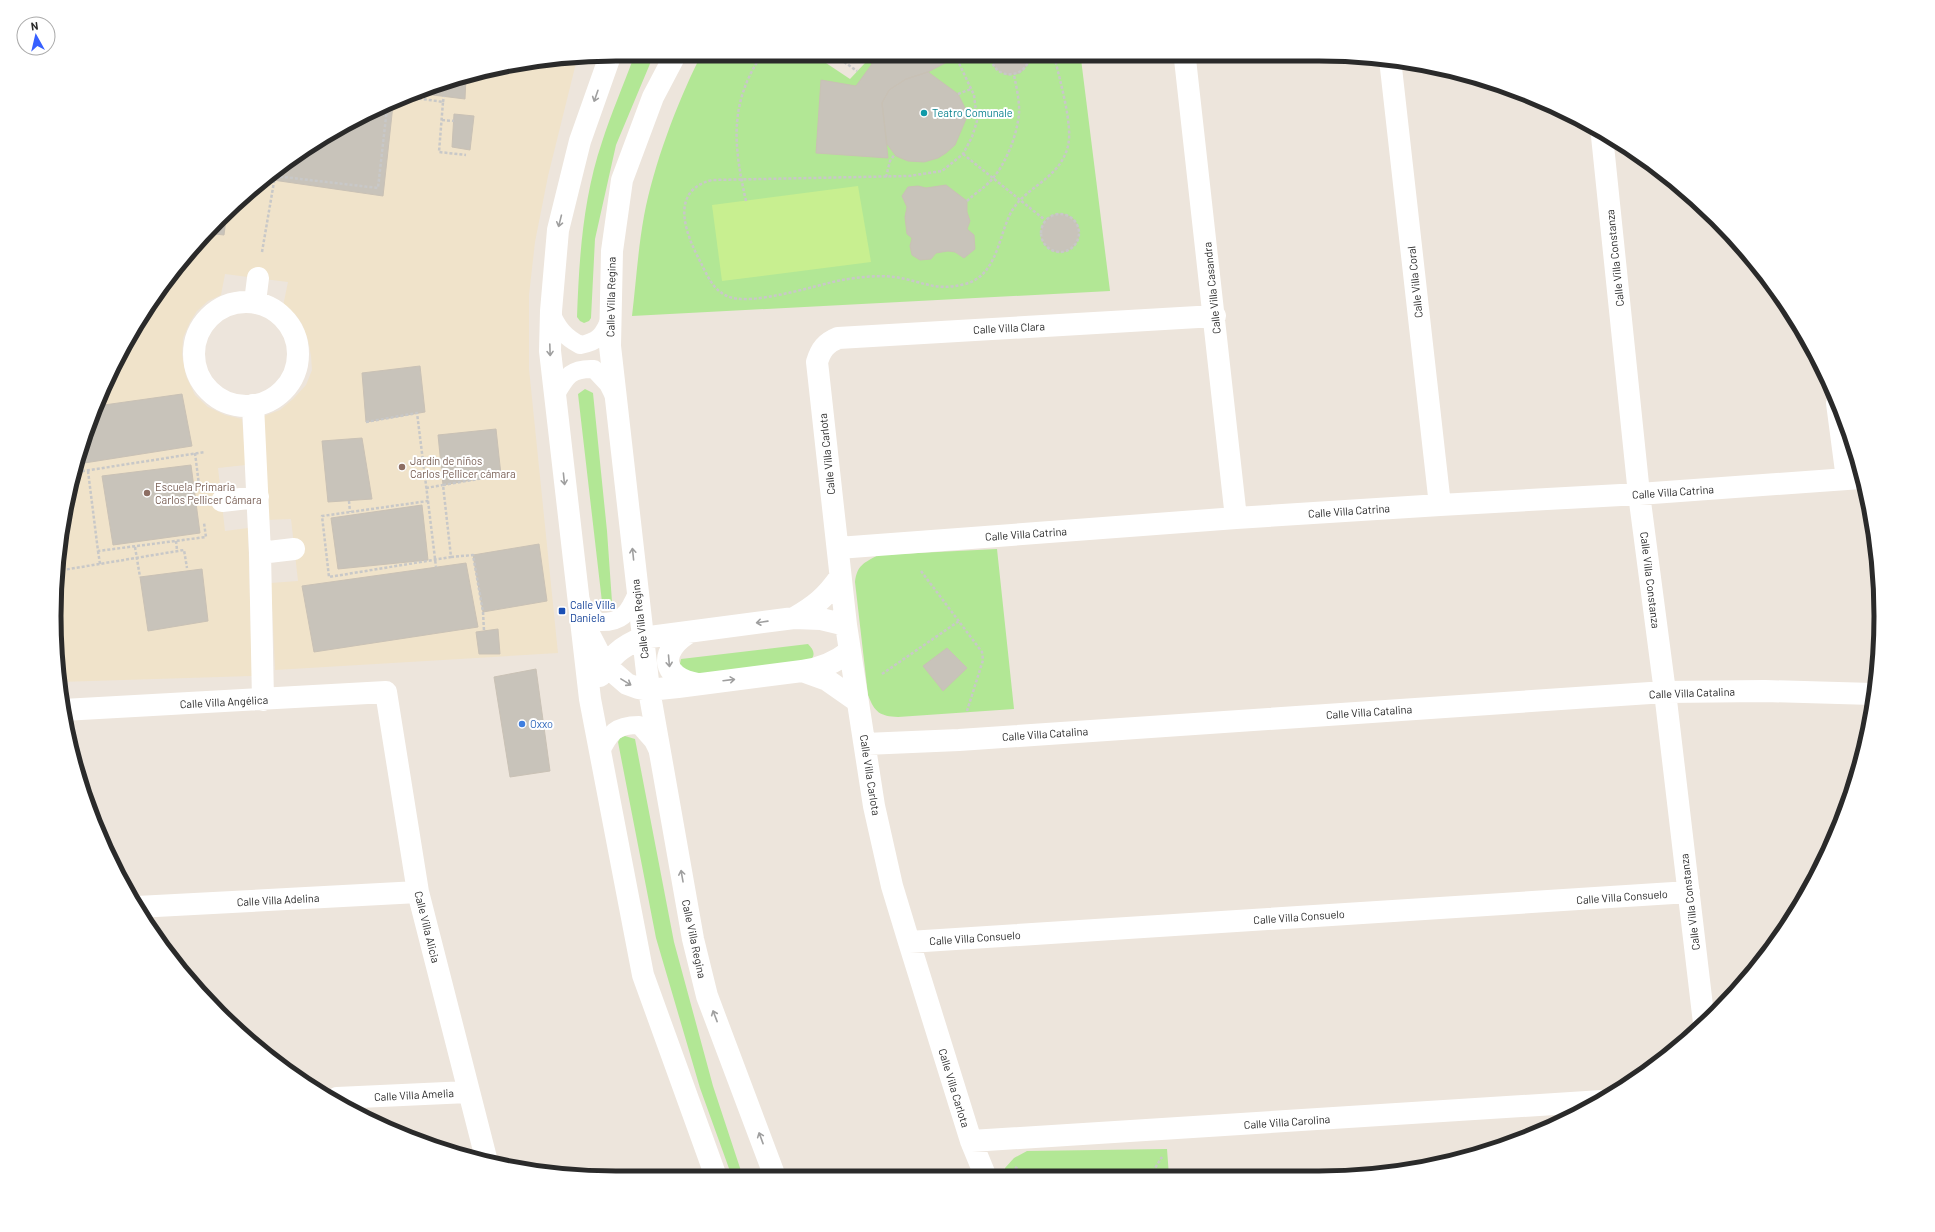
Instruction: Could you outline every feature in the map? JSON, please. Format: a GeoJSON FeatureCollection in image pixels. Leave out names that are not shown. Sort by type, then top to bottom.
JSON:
{"type":"FeatureCollection","features":[{"type":"Feature","properties":{"kind":"street"},"geometry":{"type":"LineString","coordinates":[[608,61],[580,141],[558,230],[551,311],[550,351],[593,714],[643,975],[714,1171]]}},
{"type":"Feature","properties":{"kind":"street","name":"Calle Villa Regina"},"geometry":{"type":"LineString","coordinates":[[672,61],[653,97],[622,180],[612,251],[610,346],[649,690],[692,939],[707,996],[773,1171]]}},
{"type":"Feature","properties":{"kind":"street","name":"Calle Villa Casandra"},"geometry":{"type":"LineString","coordinates":[[1186,61],[1236,518]]}},
{"type":"Feature","properties":{"kind":"street","name":"Calle Villa Coral"},"geometry":{"type":"LineString","coordinates":[[1391,66],[1440,505]]}},
{"type":"Feature","properties":{"kind":"street","name":"Calle Villa Constanza"},"geometry":{"type":"LineString","coordinates":[[1602,139],[1639,494],[1665,692],[1703,1016]]}},
{"type":"Feature","properties":{"kind":"street"},"geometry":{"type":"LineString","coordinates":[[255,302],[258,278]]}},
{"type":"Feature","properties":{"kind":"street"},"geometry":{"type":"LineString","coordinates":[[237,302],[255,302],[271,307],[284,318],[294,332],[298,348],[298,365],[291,381],[280,394],[265,403],[253,405],[230,404],[215,396],[202,384],[194,367],[193,349],[197,332],[208,317],[222,307],[237,302]]}},
{"type":"Feature","properties":{"kind":"street","name":"Calle Villa Clara"},"geometry":{"type":"LineString","coordinates":[[817,362],[821,350],[828,342],[838,338],[1215,316]]}},
{"type":"Feature","properties":{"kind":"street","name":"Calle Villa Carlota"},"geometry":{"type":"LineString","coordinates":[[817,362],[846,625],[876,813],[892,886],[971,1141],[983,1171]]}},
{"type":"Feature","properties":{"kind":"street"},"geometry":{"type":"LineString","coordinates":[[253,405],[260,553],[263,700]]}},
{"type":"Feature","properties":{"kind":"street"},"geometry":{"type":"LineString","coordinates":[[1845,438],[1854,478]]}},
{"type":"Feature","properties":{"kind":"street","name":"Calle Villa Catrina"},"geometry":{"type":"LineString","coordinates":[[838,548],[1236,518],[1639,494],[1854,478]]}},
{"type":"Feature","properties":{"kind":"street"},"geometry":{"type":"LineString","coordinates":[[222,501],[258,497]]}},
{"type":"Feature","properties":{"kind":"street"},"geometry":{"type":"LineString","coordinates":[[260,553],[294,549]]}},
{"type":"Feature","properties":{"kind":"street"},"geometry":{"type":"LineString","coordinates":[[794,618],[812,608],[823,599],[840,577]]}},
{"type":"Feature","properties":{"kind":"street"},"geometry":{"type":"LineString","coordinates":[[578,597],[586,630],[605,664],[627,684],[649,690],[802,671],[823,667],[841,658],[850,651]]}},
{"type":"Feature","properties":{"kind":"street"},"geometry":{"type":"LineString","coordinates":[[638,599],[651,624],[661,631],[682,633]]}},
{"type":"Feature","properties":{"kind":"street"},"geometry":{"type":"LineString","coordinates":[[593,714],[597,683],[605,664],[618,651],[630,643],[642,638],[794,618],[821,619],[846,625]]}},
{"type":"Feature","properties":{"kind":"street"},"geometry":{"type":"LineString","coordinates":[[682,633],[668,654],[668,665],[672,673],[688,686]]}},
{"type":"Feature","properties":{"kind":"street"},"geometry":{"type":"LineString","coordinates":[[802,671],[827,680],[857,696]]}},
{"type":"Feature","properties":{"kind":"street"},"geometry":{"type":"LineString","coordinates":[[656,728],[660,704],[667,694],[688,686]]}},
{"type":"Feature","properties":{"kind":"street","name":"Calle Villa Catalina"},"geometry":{"type":"LineString","coordinates":[[865,744],[958,740],[1665,692],[1765,691],[1868,694]]}},
{"type":"Feature","properties":{"kind":"street","name":"Calle Villa Angélica"},"geometry":{"type":"LineString","coordinates":[[70,710],[386,692]]}},
{"type":"Feature","properties":{"kind":"street","name":"Calle Villa Alicia"},"geometry":{"type":"LineString","coordinates":[[386,692],[418,892],[485,1155]]}},
{"type":"Feature","properties":{"kind":"street","name":"Calle Villa Adelina"},"geometry":{"type":"LineString","coordinates":[[143,907],[418,892]]}},
{"type":"Feature","properties":{"kind":"street","name":"Calle Villa Consuelo"},"geometry":{"type":"LineString","coordinates":[[909,942],[1689,892]]}},
{"type":"Feature","properties":{"kind":"street","name":"Calle Villa Amelia"},"geometry":{"type":"LineString","coordinates":[[340,1098],[468,1092]]}},
{"type":"Feature","properties":{"kind":"street","name":"Calle Villa Carolina"},"geometry":{"type":"LineString","coordinates":[[971,1141],[1587,1102]]}},
{"type":"Feature","properties":{"kind":"lane"},"geometry":{"type":"LineString","coordinates":[[551,311],[555,323],[562,333],[580,345],[591,343],[600,338],[606,331],[611,315]]}},
{"type":"Feature","properties":{"kind":"lane"},"geometry":{"type":"LineString","coordinates":[[555,396],[572,371],[583,368],[594,369],[608,384],[616,400]]}},
{"type":"Feature","properties":{"kind":"lane"},"geometry":{"type":"LineString","coordinates":[[578,597],[598,622],[609,623],[619,620],[638,599]]}},
{"type":"Feature","properties":{"kind":"lane"},"geometry":{"type":"LineString","coordinates":[[600,753],[611,734],[618,727],[639,725],[654,740],[660,756]]}},
{"type":"Feature","properties":{"kind":"path"},"geometry":{"type":"LineString","coordinates":[[746,201],[735,142],[736,118],[747,81],[758,61]]}},
{"type":"Feature","properties":{"kind":"path"},"geometry":{"type":"LineString","coordinates":[[843,61],[857,71]]}},
{"type":"Feature","properties":{"kind":"path"},"geometry":{"type":"LineString","coordinates":[[958,61],[974,95],[977,121],[972,137],[963,154],[942,171],[914,176],[712,180],[695,186],[684,206],[688,235],[709,279],[718,291],[736,299],[771,296],[843,280],[894,277],[936,287],[967,284],[976,279],[993,260],[998,251],[1006,223],[1020,200],[1040,185],[1056,169],[1064,158],[1068,146],[1069,132],[1055,61]]}},
{"type":"Feature","properties":{"kind":"path"},"geometry":{"type":"LineString","coordinates":[[992,61],[996,69],[1001,73],[1014,75],[1025,69],[1029,61]]}},
{"type":"Feature","properties":{"kind":"path"},"geometry":{"type":"LineString","coordinates":[[967,201],[993,178],[1003,164],[1018,122],[1019,104],[1014,75]]}},
{"type":"Feature","properties":{"kind":"path"},"geometry":{"type":"LineString","coordinates":[[958,94],[971,89]]}},
{"type":"Feature","properties":{"kind":"path"},"geometry":{"type":"LineString","coordinates":[[444,96],[439,152],[466,155]]}},
{"type":"Feature","properties":{"kind":"path"},"geometry":{"type":"LineString","coordinates":[[417,98],[443,102]]}},
{"type":"Feature","properties":{"kind":"path"},"geometry":{"type":"LineString","coordinates":[[277,177],[378,188],[387,111]]}},
{"type":"Feature","properties":{"kind":"path"},"geometry":{"type":"LineString","coordinates":[[442,120],[454,121]]}},
{"type":"Feature","properties":{"kind":"path"},"geometry":{"type":"LineString","coordinates":[[886,177],[890,161],[895,154]]}},
{"type":"Feature","properties":{"kind":"path"},"geometry":{"type":"LineString","coordinates":[[963,154],[1045,220]]}},
{"type":"Feature","properties":{"kind":"path"},"geometry":{"type":"LineString","coordinates":[[258,278],[272,181]]}},
{"type":"Feature","properties":{"kind":"path"},"geometry":{"type":"LineString","coordinates":[[1056,214],[1063,214],[1074,219],[1080,230],[1078,243],[1074,248],[1062,252],[1049,249],[1042,239],[1041,233],[1045,220],[1056,214]]}},
{"type":"Feature","properties":{"kind":"path"},"geometry":{"type":"LineString","coordinates":[[366,422],[417,414],[436,567]]}},
{"type":"Feature","properties":{"kind":"path"},"geometry":{"type":"LineString","coordinates":[[80,471],[206,452]]}},
{"type":"Feature","properties":{"kind":"path"},"geometry":{"type":"LineString","coordinates":[[195,453],[200,489]]}},
{"type":"Feature","properties":{"kind":"path"},"geometry":{"type":"LineString","coordinates":[[88,470],[100,564]]}},
{"type":"Feature","properties":{"kind":"path"},"geometry":{"type":"LineString","coordinates":[[426,488],[501,475]]}},
{"type":"Feature","properties":{"kind":"path"},"geometry":{"type":"LineString","coordinates":[[443,485],[452,557]]}},
{"type":"Feature","properties":{"kind":"path"},"geometry":{"type":"LineString","coordinates":[[349,501],[350,512]]}},
{"type":"Feature","properties":{"kind":"path"},"geometry":{"type":"LineString","coordinates":[[428,501],[322,516],[329,577],[474,554],[483,612],[484,631]]}},
{"type":"Feature","properties":{"kind":"path"},"geometry":{"type":"LineString","coordinates":[[98,551],[206,537],[203,517]]}},
{"type":"Feature","properties":{"kind":"path"},"geometry":{"type":"LineString","coordinates":[[176,542],[177,550]]}},
{"type":"Feature","properties":{"kind":"path"},"geometry":{"type":"LineString","coordinates":[[901,543],[982,652],[983,660],[958,740]]}},
{"type":"Feature","properties":{"kind":"path"},"geometry":{"type":"LineString","coordinates":[[135,547],[140,577]]}},
{"type":"Feature","properties":{"kind":"path"},"geometry":{"type":"LineString","coordinates":[[63,570],[177,550],[184,550],[187,568]]}},
{"type":"Feature","properties":{"kind":"path"},"geometry":{"type":"LineString","coordinates":[[857,696],[959,621]]}},
{"type":"Feature","properties":{"kind":"shaded area"},"geometry":{"type":"Polygon","coordinates":[[[576,62],[548,176],[535,242],[529,295],[529,369],[558,653],[275,670],[271,583],[298,581],[291,519],[266,520],[264,416],[280,410],[306,385],[312,370],[311,356],[308,340],[302,324],[295,314],[283,306],[288,282],[225,274],[221,295],[208,301],[197,311],[190,322],[183,338],[182,355],[186,376],[195,395],[208,407],[225,415],[242,419],[246,465],[218,468],[225,531],[248,528],[252,676],[65,682],[62,652],[62,580],[72,508],[80,472],[90,438],[103,404],[135,338],[176,278],[199,250],[224,224],[250,199],[278,176],[338,135],[404,103],[438,90],[472,80],[508,72],[576,62]]]}},
{"type":"Feature","properties":{"kind":"green space"},"geometry":{"type":"Polygon","coordinates":[[[632,61],[651,61],[616,145],[595,239],[591,318],[589,321],[584,323],[577,317],[579,273],[586,207],[596,163],[613,111],[632,61]]]}},
{"type":"Feature","properties":{"kind":"green space"},"geometry":{"type":"Polygon","coordinates":[[[698,61],[823,61],[850,79],[865,63],[863,61],[1081,61],[1110,291],[632,316],[640,241],[648,196],[660,156],[682,96],[698,61]]]}},
{"type":"Feature","properties":{"kind":"green space"},"geometry":{"type":"Polygon","coordinates":[[[858,186],[871,262],[722,281],[712,205],[858,186]]]}},
{"type":"Feature","properties":{"kind":"green space"},"geometry":{"type":"Polygon","coordinates":[[[585,389],[593,393],[607,531],[612,602],[607,605],[602,602],[578,394],[585,389]]]}},
{"type":"Feature","properties":{"kind":"green space"},"geometry":{"type":"Polygon","coordinates":[[[997,549],[1014,709],[898,717],[887,716],[876,710],[868,695],[855,582],[859,568],[878,555],[997,549]]]}},
{"type":"Feature","properties":{"kind":"green space"},"geometry":{"type":"Polygon","coordinates":[[[808,644],[813,652],[811,660],[683,677],[679,668],[681,659],[808,644]]]}},
{"type":"Feature","properties":{"kind":"green space"},"geometry":{"type":"Polygon","coordinates":[[[625,736],[635,739],[674,942],[713,1086],[741,1171],[730,1171],[700,1088],[656,938],[618,742],[620,738],[625,736]]]}},
{"type":"Feature","properties":{"kind":"green space"},"geometry":{"type":"Polygon","coordinates":[[[1167,1149],[1169,1171],[1005,1171],[1005,1168],[1014,1158],[1027,1151],[1167,1149]]]}},
{"type":"Feature","properties":{"kind":"building"},"geometry":{"type":"Polygon","coordinates":[[[871,61],[947,62],[928,72],[906,79],[889,90],[882,103],[888,158],[816,153],[821,80],[856,86],[872,64],[871,61]]]}},
{"type":"Feature","properties":{"kind":"building"},"geometry":{"type":"Polygon","coordinates":[[[992,61],[1029,61],[1028,64],[1020,73],[1008,75],[996,69],[992,61]]]}},
{"type":"Feature","properties":{"kind":"building","name":"Teatro Comunale"},"geometry":{"type":"Polygon","coordinates":[[[928,72],[958,94],[965,108],[966,119],[955,145],[946,153],[938,158],[924,162],[908,161],[896,156],[887,144],[882,103],[889,90],[906,79],[928,72]]]}},
{"type":"Feature","properties":{"kind":"building"},"geometry":{"type":"Polygon","coordinates":[[[466,82],[465,99],[427,94],[466,82]]]}},
{"type":"Feature","properties":{"kind":"building"},"geometry":{"type":"Polygon","coordinates":[[[393,108],[383,196],[273,180],[338,135],[393,108]]]}},
{"type":"Feature","properties":{"kind":"building"},"geometry":{"type":"Polygon","coordinates":[[[454,114],[474,116],[470,150],[452,147],[454,114]]]}},
{"type":"Feature","properties":{"kind":"building"},"geometry":{"type":"Polygon","coordinates":[[[946,185],[967,201],[967,212],[970,221],[967,229],[974,235],[975,249],[964,258],[955,252],[948,251],[936,253],[931,259],[920,260],[912,255],[910,246],[912,238],[907,234],[905,217],[907,207],[902,196],[908,187],[918,186],[926,188],[946,185]]]}},
{"type":"Feature","properties":{"kind":"building"},"geometry":{"type":"Polygon","coordinates":[[[1056,214],[1064,214],[1074,219],[1078,226],[1078,240],[1074,247],[1064,252],[1056,252],[1046,247],[1044,244],[1041,237],[1041,229],[1046,219],[1049,217],[1056,214]]]}},
{"type":"Feature","properties":{"kind":"building"},"geometry":{"type":"Polygon","coordinates":[[[226,222],[224,235],[214,234],[226,222]]]}},
{"type":"Feature","properties":{"kind":"building"},"geometry":{"type":"Polygon","coordinates":[[[420,366],[425,412],[366,422],[362,373],[420,366]]]}},
{"type":"Feature","properties":{"kind":"building"},"geometry":{"type":"Polygon","coordinates":[[[182,394],[192,446],[83,463],[103,405],[182,394]]]}},
{"type":"Feature","properties":{"kind":"building"},"geometry":{"type":"Polygon","coordinates":[[[496,429],[501,475],[443,485],[438,435],[496,429]]]}},
{"type":"Feature","properties":{"kind":"building"},"geometry":{"type":"Polygon","coordinates":[[[362,438],[372,499],[328,502],[322,441],[362,438]]]}},
{"type":"Feature","properties":{"kind":"building"},"geometry":{"type":"Polygon","coordinates":[[[191,465],[200,533],[113,545],[102,476],[191,465]]]}},
{"type":"Feature","properties":{"kind":"building"},"geometry":{"type":"Polygon","coordinates":[[[422,505],[428,560],[338,569],[331,518],[422,505]]]}},
{"type":"Feature","properties":{"kind":"building"},"geometry":{"type":"Polygon","coordinates":[[[539,544],[547,601],[483,612],[473,555],[539,544]]]}},
{"type":"Feature","properties":{"kind":"building"},"geometry":{"type":"Polygon","coordinates":[[[466,563],[478,627],[314,652],[302,586],[466,563]]]}},
{"type":"Feature","properties":{"kind":"building"},"geometry":{"type":"Polygon","coordinates":[[[202,569],[208,621],[148,631],[140,577],[202,569]]]}},
{"type":"Feature","properties":{"kind":"building"},"geometry":{"type":"Polygon","coordinates":[[[498,629],[500,654],[479,654],[476,632],[498,629]]]}},
{"type":"Feature","properties":{"kind":"building"},"geometry":{"type":"Polygon","coordinates":[[[947,648],[967,668],[943,691],[923,666],[947,648]]]}},
{"type":"Feature","properties":{"kind":"building","name":"Oxxo"},"geometry":{"type":"Polygon","coordinates":[[[536,669],[550,771],[510,777],[494,677],[536,669]]]}},
{"type":"Feature","properties":{"kind":"place","name":"Teatro Comunale"},"geometry":{"type":"Point","coordinates":[924,113]}},
{"type":"Feature","properties":{"kind":"place","name":"Jardín de niños Carlos Pellicer cámara"},"geometry":{"type":"Point","coordinates":[402,467]}},
{"type":"Feature","properties":{"kind":"place","name":"Escuela Primaria Carlos Pellicer Cámara"},"geometry":{"type":"Point","coordinates":[147,493]}},
{"type":"Feature","properties":{"kind":"place","name":"Calle Villa Daniela"},"geometry":{"type":"Point","coordinates":[562,611]}},
{"type":"Feature","properties":{"kind":"place","name":"Oxxo"},"geometry":{"type":"Point","coordinates":[522,724]}}]}
